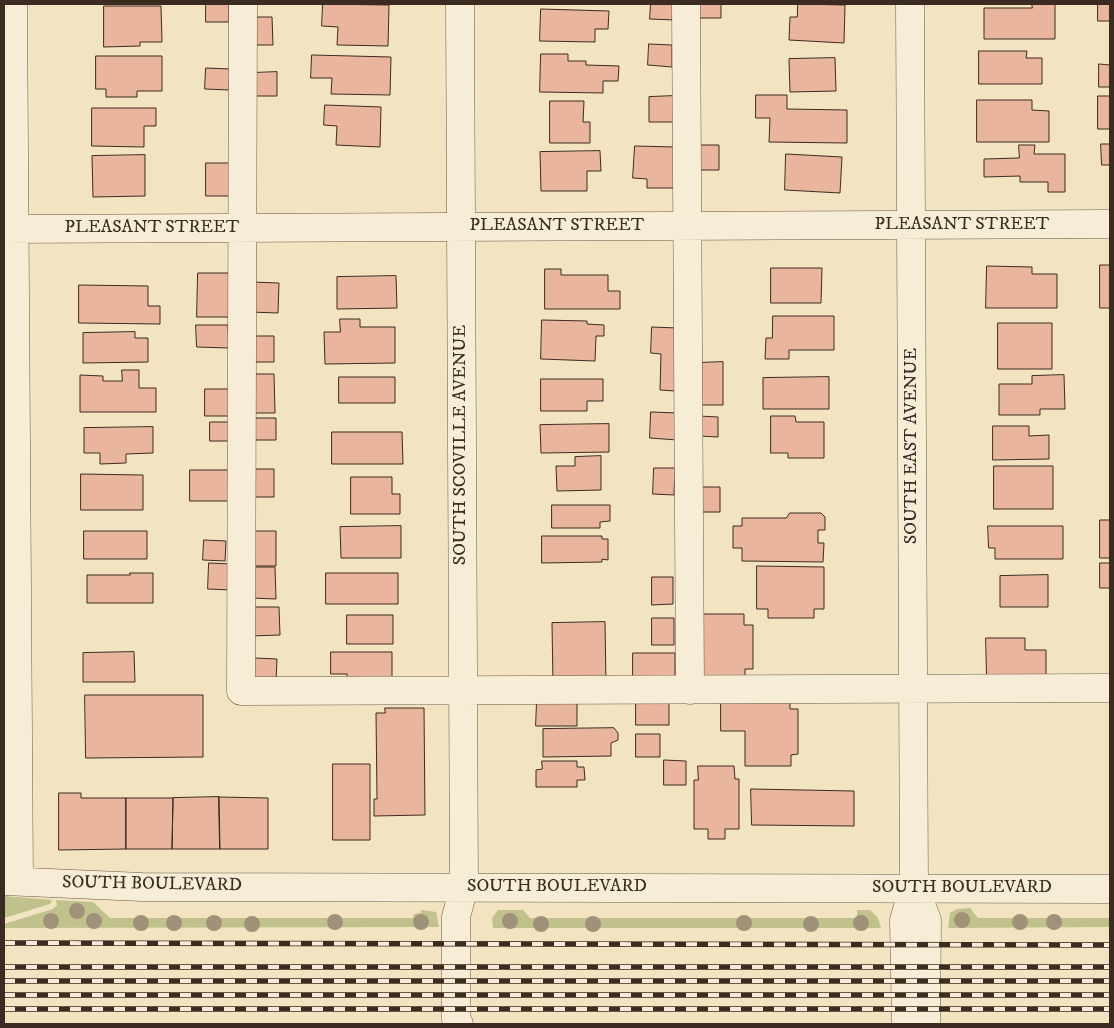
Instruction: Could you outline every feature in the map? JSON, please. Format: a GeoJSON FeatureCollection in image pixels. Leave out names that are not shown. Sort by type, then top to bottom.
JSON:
{"type":"FeatureCollection","features":[{"type":"Feature","properties":{"kind":"street"},"geometry":{"type":"LineString","coordinates":[[12,881],[9,229],[13,4]]}},
{"type":"Feature","properties":{"kind":"street"},"geometry":{"type":"LineString","coordinates":[[242,4],[241,692],[1110,688]]}},
{"type":"Feature","properties":{"kind":"street","name":"SOUTH SCOVILLE AVENUE"},"geometry":{"type":"LineString","coordinates":[[460,4],[464,887]]}},
{"type":"Feature","properties":{"kind":"street"},"geometry":{"type":"LineString","coordinates":[[686,4],[690,690]]}},
{"type":"Feature","properties":{"kind":"street","name":"SOUTH EAST AVENUE"},"geometry":{"type":"LineString","coordinates":[[910,4],[914,887]]}},
{"type":"Feature","properties":{"kind":"street","name":"PLEASANT STREET"},"geometry":{"type":"LineString","coordinates":[[9,229],[1110,224]]}},
{"type":"Feature","properties":{"kind":"street","name":"SOUTH BOULEVARD"},"geometry":{"type":"LineString","coordinates":[[12,881],[142,888],[1110,888]]}},
{"type":"Feature","properties":{"kind":"street"},"geometry":{"type":"LineString","coordinates":[[459,1024],[456,1020],[456,917],[464,887]]}},
{"type":"Feature","properties":{"kind":"street"},"geometry":{"type":"LineString","coordinates":[[464,887],[472,917],[472,1020],[470,1024]]}},
{"type":"Feature","properties":{"kind":"street"},"geometry":{"type":"LineString","coordinates":[[906,1024],[904,920],[914,887]]}},
{"type":"Feature","properties":{"kind":"street"},"geometry":{"type":"LineString","coordinates":[[914,887],[927,920],[926,1024]]}},
{"type":"Feature","properties":{"kind":"green space"},"geometry":{"type":"Polygon","coordinates":[[[4,896],[52,900],[50,904],[4,918],[4,896]]]}},
{"type":"Feature","properties":{"kind":"green space"},"geometry":{"type":"Polygon","coordinates":[[[56,900],[93,902],[110,918],[413,918],[414,914],[421,913],[421,910],[436,912],[439,927],[4,928],[4,924],[53,909],[57,905],[56,900]]]}},
{"type":"Feature","properties":{"kind":"green space"},"geometry":{"type":"Polygon","coordinates":[[[970,908],[978,918],[1110,918],[1110,927],[948,928],[950,913],[957,909],[970,908]]]}},
{"type":"Feature","properties":{"kind":"green space"},"geometry":{"type":"Polygon","coordinates":[[[498,910],[523,910],[530,918],[857,918],[857,910],[870,910],[878,918],[881,928],[493,928],[492,918],[498,910]]]}},
{"type":"Feature","properties":{"kind":"building"},"geometry":{"type":"Polygon","coordinates":[[[206,4],[229,4],[229,22],[206,22],[206,4]]]}},
{"type":"Feature","properties":{"kind":"building"},"geometry":{"type":"Polygon","coordinates":[[[323,4],[389,5],[388,46],[337,45],[338,27],[322,26],[323,4]]]}},
{"type":"Feature","properties":{"kind":"building"},"geometry":{"type":"Polygon","coordinates":[[[651,4],[675,4],[675,20],[650,19],[651,4]]]}},
{"type":"Feature","properties":{"kind":"building"},"geometry":{"type":"Polygon","coordinates":[[[696,4],[721,4],[721,18],[696,18],[696,4]]]}},
{"type":"Feature","properties":{"kind":"building"},"geometry":{"type":"Polygon","coordinates":[[[798,4],[845,5],[844,43],[789,40],[790,17],[797,17],[798,4]]]}},
{"type":"Feature","properties":{"kind":"building"},"geometry":{"type":"Polygon","coordinates":[[[1032,4],[1055,4],[1055,39],[984,39],[984,8],[1032,8],[1032,4]]]}},
{"type":"Feature","properties":{"kind":"building"},"geometry":{"type":"Polygon","coordinates":[[[1098,4],[1110,4],[1110,21],[1098,21],[1098,4]]]}},
{"type":"Feature","properties":{"kind":"building"},"geometry":{"type":"Polygon","coordinates":[[[104,6],[161,6],[162,42],[140,42],[140,46],[104,47],[104,6]]]}},
{"type":"Feature","properties":{"kind":"building"},"geometry":{"type":"Polygon","coordinates":[[[541,9],[609,11],[608,29],[595,29],[595,42],[540,41],[541,9]]]}},
{"type":"Feature","properties":{"kind":"building"},"geometry":{"type":"Polygon","coordinates":[[[249,17],[272,17],[273,45],[249,45],[249,17]]]}},
{"type":"Feature","properties":{"kind":"building"},"geometry":{"type":"Polygon","coordinates":[[[649,44],[672,45],[672,67],[648,65],[649,44]]]}},
{"type":"Feature","properties":{"kind":"building"},"geometry":{"type":"Polygon","coordinates":[[[979,51],[1027,51],[1026,58],[1042,58],[1042,84],[979,84],[979,51]]]}},
{"type":"Feature","properties":{"kind":"building"},"geometry":{"type":"Polygon","coordinates":[[[541,54],[568,54],[568,61],[586,61],[586,65],[619,66],[618,81],[603,81],[603,93],[540,92],[541,54]]]}},
{"type":"Feature","properties":{"kind":"building"},"geometry":{"type":"Polygon","coordinates":[[[312,55],[391,57],[390,95],[331,94],[332,78],[311,78],[312,55]]]}},
{"type":"Feature","properties":{"kind":"building"},"geometry":{"type":"Polygon","coordinates":[[[96,56],[162,56],[162,91],[137,91],[137,97],[106,97],[106,89],[96,89],[96,56]]]}},
{"type":"Feature","properties":{"kind":"building"},"geometry":{"type":"Polygon","coordinates":[[[835,58],[836,91],[790,92],[789,59],[835,58]]]}},
{"type":"Feature","properties":{"kind":"building"},"geometry":{"type":"Polygon","coordinates":[[[1099,64],[1110,65],[1110,87],[1099,87],[1099,64]]]}},
{"type":"Feature","properties":{"kind":"building"},"geometry":{"type":"Polygon","coordinates":[[[206,68],[230,69],[229,90],[205,89],[206,68]]]}},
{"type":"Feature","properties":{"kind":"building"},"geometry":{"type":"Polygon","coordinates":[[[277,72],[277,96],[253,96],[252,73],[277,72]]]}},
{"type":"Feature","properties":{"kind":"building"},"geometry":{"type":"Polygon","coordinates":[[[756,95],[787,95],[787,109],[847,110],[847,143],[769,142],[770,118],[756,118],[756,95]]]}},
{"type":"Feature","properties":{"kind":"building"},"geometry":{"type":"Polygon","coordinates":[[[674,96],[674,122],[649,122],[649,97],[674,96]]]}},
{"type":"Feature","properties":{"kind":"building"},"geometry":{"type":"Polygon","coordinates":[[[1098,96],[1110,96],[1110,129],[1098,129],[1098,96]]]}},
{"type":"Feature","properties":{"kind":"building"},"geometry":{"type":"Polygon","coordinates":[[[977,100],[1032,100],[1032,110],[1049,111],[1049,142],[977,142],[977,100]]]}},
{"type":"Feature","properties":{"kind":"building"},"geometry":{"type":"Polygon","coordinates":[[[550,101],[584,101],[583,122],[590,122],[590,143],[550,143],[550,101]]]}},
{"type":"Feature","properties":{"kind":"building"},"geometry":{"type":"Polygon","coordinates":[[[325,105],[381,107],[380,147],[336,145],[337,126],[324,125],[325,105]]]}},
{"type":"Feature","properties":{"kind":"building"},"geometry":{"type":"Polygon","coordinates":[[[92,108],[156,108],[156,126],[144,126],[144,147],[92,146],[92,108]]]}},
{"type":"Feature","properties":{"kind":"building"},"geometry":{"type":"Polygon","coordinates":[[[1101,144],[1110,144],[1110,165],[1102,165],[1101,144]]]}},
{"type":"Feature","properties":{"kind":"building"},"geometry":{"type":"Polygon","coordinates":[[[697,145],[719,145],[719,170],[697,170],[697,145]]]}},
{"type":"Feature","properties":{"kind":"building"},"geometry":{"type":"Polygon","coordinates":[[[1019,145],[1035,145],[1034,154],[1065,154],[1065,192],[1048,192],[1048,182],[1020,182],[1020,176],[984,177],[984,159],[1019,158],[1019,145]]]}},
{"type":"Feature","properties":{"kind":"building"},"geometry":{"type":"Polygon","coordinates":[[[635,146],[676,147],[675,188],[647,188],[647,179],[633,178],[635,146]]]}},
{"type":"Feature","properties":{"kind":"building"},"geometry":{"type":"Polygon","coordinates":[[[600,151],[601,171],[587,171],[587,191],[541,191],[540,152],[600,151]]]}},
{"type":"Feature","properties":{"kind":"building"},"geometry":{"type":"Polygon","coordinates":[[[786,154],[842,157],[840,193],[785,190],[786,154]]]}},
{"type":"Feature","properties":{"kind":"building"},"geometry":{"type":"Polygon","coordinates":[[[145,155],[145,196],[93,197],[92,156],[145,155]]]}},
{"type":"Feature","properties":{"kind":"building"},"geometry":{"type":"Polygon","coordinates":[[[206,163],[232,163],[232,196],[206,196],[206,163]]]}},
{"type":"Feature","properties":{"kind":"building"},"geometry":{"type":"Polygon","coordinates":[[[1100,265],[1110,265],[1110,308],[1100,308],[1100,265]]]}},
{"type":"Feature","properties":{"kind":"building"},"geometry":{"type":"Polygon","coordinates":[[[987,266],[1032,267],[1032,274],[1057,274],[1057,308],[986,308],[987,266]]]}},
{"type":"Feature","properties":{"kind":"building"},"geometry":{"type":"Polygon","coordinates":[[[771,268],[822,268],[821,303],[771,303],[771,268]]]}},
{"type":"Feature","properties":{"kind":"building"},"geometry":{"type":"Polygon","coordinates":[[[545,269],[561,269],[561,275],[608,275],[608,291],[620,291],[620,309],[545,309],[545,269]]]}},
{"type":"Feature","properties":{"kind":"building"},"geometry":{"type":"Polygon","coordinates":[[[198,273],[230,273],[229,317],[197,317],[198,273]]]}},
{"type":"Feature","properties":{"kind":"building"},"geometry":{"type":"Polygon","coordinates":[[[396,276],[397,308],[337,309],[337,277],[396,276]]]}},
{"type":"Feature","properties":{"kind":"building"},"geometry":{"type":"Polygon","coordinates":[[[251,282],[279,283],[278,313],[250,312],[251,282]]]}},
{"type":"Feature","properties":{"kind":"building"},"geometry":{"type":"Polygon","coordinates":[[[79,285],[148,286],[148,306],[160,306],[160,324],[79,323],[79,285]]]}},
{"type":"Feature","properties":{"kind":"building"},"geometry":{"type":"Polygon","coordinates":[[[773,316],[834,316],[834,350],[789,350],[789,359],[765,359],[766,338],[772,338],[773,316]]]}},
{"type":"Feature","properties":{"kind":"building"},"geometry":{"type":"Polygon","coordinates":[[[340,319],[360,319],[360,327],[395,327],[395,363],[325,364],[324,332],[340,332],[340,319]]]}},
{"type":"Feature","properties":{"kind":"building"},"geometry":{"type":"Polygon","coordinates":[[[542,320],[587,321],[587,324],[604,325],[604,336],[596,336],[595,361],[541,359],[542,320]]]}},
{"type":"Feature","properties":{"kind":"building"},"geometry":{"type":"Polygon","coordinates":[[[998,323],[1052,323],[1052,369],[998,369],[998,323]]]}},
{"type":"Feature","properties":{"kind":"building"},"geometry":{"type":"Polygon","coordinates":[[[196,325],[228,325],[229,348],[197,347],[196,325]]]}},
{"type":"Feature","properties":{"kind":"building"},"geometry":{"type":"Polygon","coordinates":[[[652,327],[677,328],[675,391],[660,390],[661,354],[651,353],[652,327]]]}},
{"type":"Feature","properties":{"kind":"building"},"geometry":{"type":"Polygon","coordinates":[[[135,332],[135,338],[148,338],[148,362],[83,363],[83,333],[135,332]]]}},
{"type":"Feature","properties":{"kind":"building"},"geometry":{"type":"Polygon","coordinates":[[[251,336],[274,336],[274,362],[251,362],[251,336]]]}},
{"type":"Feature","properties":{"kind":"building"},"geometry":{"type":"Polygon","coordinates":[[[723,362],[723,405],[698,405],[698,363],[723,362]]]}},
{"type":"Feature","properties":{"kind":"building"},"geometry":{"type":"Polygon","coordinates":[[[122,370],[139,370],[139,388],[156,388],[156,412],[80,412],[80,375],[103,376],[103,381],[122,381],[122,370]]]}},
{"type":"Feature","properties":{"kind":"building"},"geometry":{"type":"Polygon","coordinates":[[[254,374],[274,374],[275,413],[254,413],[254,374]]]}},
{"type":"Feature","properties":{"kind":"building"},"geometry":{"type":"Polygon","coordinates":[[[1064,375],[1065,409],[1040,409],[1040,415],[999,415],[999,384],[1032,384],[1032,376],[1064,375]]]}},
{"type":"Feature","properties":{"kind":"building"},"geometry":{"type":"Polygon","coordinates":[[[339,377],[395,377],[395,403],[339,403],[339,377]]]}},
{"type":"Feature","properties":{"kind":"building"},"geometry":{"type":"Polygon","coordinates":[[[829,377],[829,409],[763,409],[763,378],[829,377]]]}},
{"type":"Feature","properties":{"kind":"building"},"geometry":{"type":"Polygon","coordinates":[[[541,379],[603,379],[603,401],[587,401],[587,411],[541,411],[541,379]]]}},
{"type":"Feature","properties":{"kind":"building"},"geometry":{"type":"Polygon","coordinates":[[[205,389],[230,389],[230,416],[205,416],[205,389]]]}},
{"type":"Feature","properties":{"kind":"building"},"geometry":{"type":"Polygon","coordinates":[[[651,412],[678,413],[677,440],[650,438],[651,412]]]}},
{"type":"Feature","properties":{"kind":"building"},"geometry":{"type":"Polygon","coordinates":[[[699,416],[718,417],[718,437],[699,436],[699,416]]]}},
{"type":"Feature","properties":{"kind":"building"},"geometry":{"type":"Polygon","coordinates":[[[771,416],[795,416],[796,422],[824,422],[824,458],[788,458],[788,453],[771,453],[771,416]]]}},
{"type":"Feature","properties":{"kind":"building"},"geometry":{"type":"Polygon","coordinates":[[[255,418],[276,418],[276,440],[255,440],[255,418]]]}},
{"type":"Feature","properties":{"kind":"building"},"geometry":{"type":"Polygon","coordinates":[[[210,422],[229,422],[229,441],[210,441],[210,422]]]}},
{"type":"Feature","properties":{"kind":"building"},"geometry":{"type":"Polygon","coordinates":[[[609,424],[609,452],[541,453],[540,425],[609,424]]]}},
{"type":"Feature","properties":{"kind":"building"},"geometry":{"type":"Polygon","coordinates":[[[993,426],[1029,426],[1029,436],[1049,435],[1049,459],[993,460],[993,426]]]}},
{"type":"Feature","properties":{"kind":"building"},"geometry":{"type":"Polygon","coordinates":[[[153,427],[153,453],[126,454],[126,463],[100,464],[100,453],[84,453],[84,428],[153,427]]]}},
{"type":"Feature","properties":{"kind":"building"},"geometry":{"type":"Polygon","coordinates":[[[332,432],[402,432],[403,464],[332,464],[332,432]]]}},
{"type":"Feature","properties":{"kind":"building"},"geometry":{"type":"Polygon","coordinates":[[[601,456],[601,490],[557,491],[556,466],[575,466],[575,457],[601,456]]]}},
{"type":"Feature","properties":{"kind":"building"},"geometry":{"type":"Polygon","coordinates":[[[994,466],[1053,466],[1053,509],[994,509],[994,466]]]}},
{"type":"Feature","properties":{"kind":"building"},"geometry":{"type":"Polygon","coordinates":[[[654,468],[675,468],[674,495],[653,494],[654,468]]]}},
{"type":"Feature","properties":{"kind":"building"},"geometry":{"type":"Polygon","coordinates":[[[250,469],[274,469],[274,497],[250,497],[250,469]]]}},
{"type":"Feature","properties":{"kind":"building"},"geometry":{"type":"Polygon","coordinates":[[[190,470],[229,470],[229,501],[190,501],[190,470]]]}},
{"type":"Feature","properties":{"kind":"building"},"geometry":{"type":"Polygon","coordinates":[[[81,474],[143,475],[143,510],[81,510],[81,474]]]}},
{"type":"Feature","properties":{"kind":"building"},"geometry":{"type":"Polygon","coordinates":[[[351,477],[392,477],[392,494],[400,494],[400,514],[351,514],[351,477]]]}},
{"type":"Feature","properties":{"kind":"building"},"geometry":{"type":"Polygon","coordinates":[[[696,487],[720,487],[720,512],[697,512],[696,487]]]}},
{"type":"Feature","properties":{"kind":"building"},"geometry":{"type":"Polygon","coordinates":[[[552,505],[610,505],[610,521],[600,522],[600,528],[552,528],[552,505]]]}},
{"type":"Feature","properties":{"kind":"building"},"geometry":{"type":"Polygon","coordinates":[[[790,513],[821,513],[825,517],[825,530],[818,530],[818,543],[824,543],[823,562],[742,561],[742,548],[733,548],[733,526],[742,526],[742,518],[786,518],[790,513]]]}},
{"type":"Feature","properties":{"kind":"building"},"geometry":{"type":"Polygon","coordinates":[[[1100,520],[1110,520],[1110,558],[1100,558],[1100,520]]]}},
{"type":"Feature","properties":{"kind":"building"},"geometry":{"type":"Polygon","coordinates":[[[401,526],[401,558],[341,558],[340,527],[401,526]]]}},
{"type":"Feature","properties":{"kind":"building"},"geometry":{"type":"Polygon","coordinates":[[[988,526],[1063,526],[1063,559],[995,559],[995,548],[989,548],[988,526]]]}},
{"type":"Feature","properties":{"kind":"building"},"geometry":{"type":"Polygon","coordinates":[[[84,531],[147,531],[147,559],[84,559],[84,531]]]}},
{"type":"Feature","properties":{"kind":"building"},"geometry":{"type":"Polygon","coordinates":[[[247,531],[276,531],[276,566],[247,566],[247,531]]]}},
{"type":"Feature","properties":{"kind":"building"},"geometry":{"type":"Polygon","coordinates":[[[542,536],[602,536],[602,539],[608,539],[608,560],[602,559],[602,562],[542,563],[542,536]]]}},
{"type":"Feature","properties":{"kind":"building"},"geometry":{"type":"Polygon","coordinates":[[[204,540],[226,541],[225,561],[203,560],[204,540]]]}},
{"type":"Feature","properties":{"kind":"building"},"geometry":{"type":"Polygon","coordinates":[[[209,563],[231,564],[230,590],[208,589],[209,563]]]}},
{"type":"Feature","properties":{"kind":"building"},"geometry":{"type":"Polygon","coordinates":[[[1100,563],[1110,563],[1110,588],[1100,588],[1100,563]]]}},
{"type":"Feature","properties":{"kind":"building"},"geometry":{"type":"Polygon","coordinates":[[[757,566],[824,567],[824,609],[814,609],[814,618],[768,618],[768,609],[757,609],[757,566]]]}},
{"type":"Feature","properties":{"kind":"building"},"geometry":{"type":"Polygon","coordinates":[[[251,567],[275,567],[276,599],[251,598],[251,567]]]}},
{"type":"Feature","properties":{"kind":"building"},"geometry":{"type":"Polygon","coordinates":[[[130,573],[153,573],[153,603],[87,603],[87,575],[130,575],[130,573]]]}},
{"type":"Feature","properties":{"kind":"building"},"geometry":{"type":"Polygon","coordinates":[[[326,573],[398,573],[398,604],[326,604],[326,573]]]}},
{"type":"Feature","properties":{"kind":"building"},"geometry":{"type":"Polygon","coordinates":[[[1048,575],[1048,607],[1000,607],[1000,576],[1048,575]]]}},
{"type":"Feature","properties":{"kind":"building"},"geometry":{"type":"Polygon","coordinates":[[[652,577],[673,577],[673,604],[652,605],[652,577]]]}},
{"type":"Feature","properties":{"kind":"building"},"geometry":{"type":"Polygon","coordinates":[[[251,607],[279,607],[280,635],[252,636],[251,607]]]}},
{"type":"Feature","properties":{"kind":"building"},"geometry":{"type":"Polygon","coordinates":[[[700,614],[744,614],[744,625],[753,625],[753,669],[745,669],[745,682],[700,681],[700,614]]]}},
{"type":"Feature","properties":{"kind":"building"},"geometry":{"type":"Polygon","coordinates":[[[347,615],[393,615],[393,644],[347,644],[347,615]]]}},
{"type":"Feature","properties":{"kind":"building"},"geometry":{"type":"Polygon","coordinates":[[[652,618],[674,618],[674,645],[652,645],[652,618]]]}},
{"type":"Feature","properties":{"kind":"building"},"geometry":{"type":"Polygon","coordinates":[[[605,622],[606,683],[553,684],[552,623],[605,622]]]}},
{"type":"Feature","properties":{"kind":"building"},"geometry":{"type":"Polygon","coordinates":[[[986,638],[1025,638],[1025,650],[1046,650],[1046,678],[987,678],[986,638]]]}},
{"type":"Feature","properties":{"kind":"building"},"geometry":{"type":"Polygon","coordinates":[[[134,652],[135,682],[83,682],[83,653],[134,652]]]}},
{"type":"Feature","properties":{"kind":"building"},"geometry":{"type":"Polygon","coordinates":[[[331,652],[392,652],[392,681],[347,681],[347,674],[331,674],[331,652]]]}},
{"type":"Feature","properties":{"kind":"building"},"geometry":{"type":"Polygon","coordinates":[[[633,653],[675,653],[675,678],[633,678],[633,653]]]}},
{"type":"Feature","properties":{"kind":"building"},"geometry":{"type":"Polygon","coordinates":[[[255,658],[277,659],[276,681],[254,681],[255,658]]]}},
{"type":"Feature","properties":{"kind":"building"},"geometry":{"type":"Polygon","coordinates":[[[85,695],[203,695],[203,757],[86,758],[85,695]]]}},
{"type":"Feature","properties":{"kind":"building"},"geometry":{"type":"Polygon","coordinates":[[[636,699],[669,699],[669,725],[636,725],[636,699]]]}},
{"type":"Feature","properties":{"kind":"building"},"geometry":{"type":"Polygon","coordinates":[[[721,699],[790,700],[790,709],[798,709],[798,754],[791,755],[791,766],[745,766],[745,731],[721,731],[721,699]]]}},
{"type":"Feature","properties":{"kind":"building"},"geometry":{"type":"Polygon","coordinates":[[[537,700],[577,700],[577,726],[536,726],[537,700]]]}},
{"type":"Feature","properties":{"kind":"building"},"geometry":{"type":"Polygon","coordinates":[[[385,708],[424,708],[425,815],[374,816],[374,799],[377,799],[376,713],[385,713],[385,708]]]}},
{"type":"Feature","properties":{"kind":"building"},"geometry":{"type":"Polygon","coordinates":[[[614,728],[618,733],[618,740],[611,743],[611,756],[543,757],[543,729],[614,728]]]}},
{"type":"Feature","properties":{"kind":"building"},"geometry":{"type":"Polygon","coordinates":[[[636,734],[660,734],[660,757],[636,757],[636,734]]]}},
{"type":"Feature","properties":{"kind":"building"},"geometry":{"type":"Polygon","coordinates":[[[664,760],[686,761],[686,785],[664,785],[664,760]]]}},
{"type":"Feature","properties":{"kind":"building"},"geometry":{"type":"Polygon","coordinates":[[[542,761],[577,761],[577,767],[584,767],[585,780],[577,780],[577,787],[536,787],[536,770],[542,769],[542,761]]]}},
{"type":"Feature","properties":{"kind":"building"},"geometry":{"type":"Polygon","coordinates":[[[333,764],[370,764],[370,840],[333,840],[333,764]]]}},
{"type":"Feature","properties":{"kind":"building"},"geometry":{"type":"Polygon","coordinates":[[[698,766],[734,766],[735,779],[739,779],[739,829],[725,829],[725,839],[708,839],[708,829],[694,829],[694,780],[698,780],[698,766]]]}},
{"type":"Feature","properties":{"kind":"building"},"geometry":{"type":"Polygon","coordinates":[[[751,789],[854,791],[854,826],[752,825],[751,789]]]}},
{"type":"Feature","properties":{"kind":"building"},"geometry":{"type":"Polygon","coordinates":[[[59,793],[81,793],[81,798],[126,798],[126,849],[59,850],[59,793]]]}},
{"type":"Feature","properties":{"kind":"building"},"geometry":{"type":"Polygon","coordinates":[[[219,797],[220,849],[172,849],[173,798],[219,797]]]}},
{"type":"Feature","properties":{"kind":"building"},"geometry":{"type":"Polygon","coordinates":[[[219,797],[268,798],[268,849],[220,849],[219,797]]]}},
{"type":"Feature","properties":{"kind":"building"},"geometry":{"type":"Polygon","coordinates":[[[126,798],[173,798],[172,849],[126,849],[126,798]]]}},
{"type":"Feature","properties":{"kind":"railway"},"geometry":{"type":"LineString","coordinates":[[4,943],[1110,945]]}},
{"type":"Feature","properties":{"kind":"railway"},"geometry":{"type":"LineString","coordinates":[[4,967],[1110,967]]}},
{"type":"Feature","properties":{"kind":"railway"},"geometry":{"type":"LineString","coordinates":[[4,981],[1110,981]]}},
{"type":"Feature","properties":{"kind":"railway"},"geometry":{"type":"LineString","coordinates":[[4,995],[1110,995]]}},
{"type":"Feature","properties":{"kind":"railway"},"geometry":{"type":"LineString","coordinates":[[4,1009],[1110,1009]]}}]}
